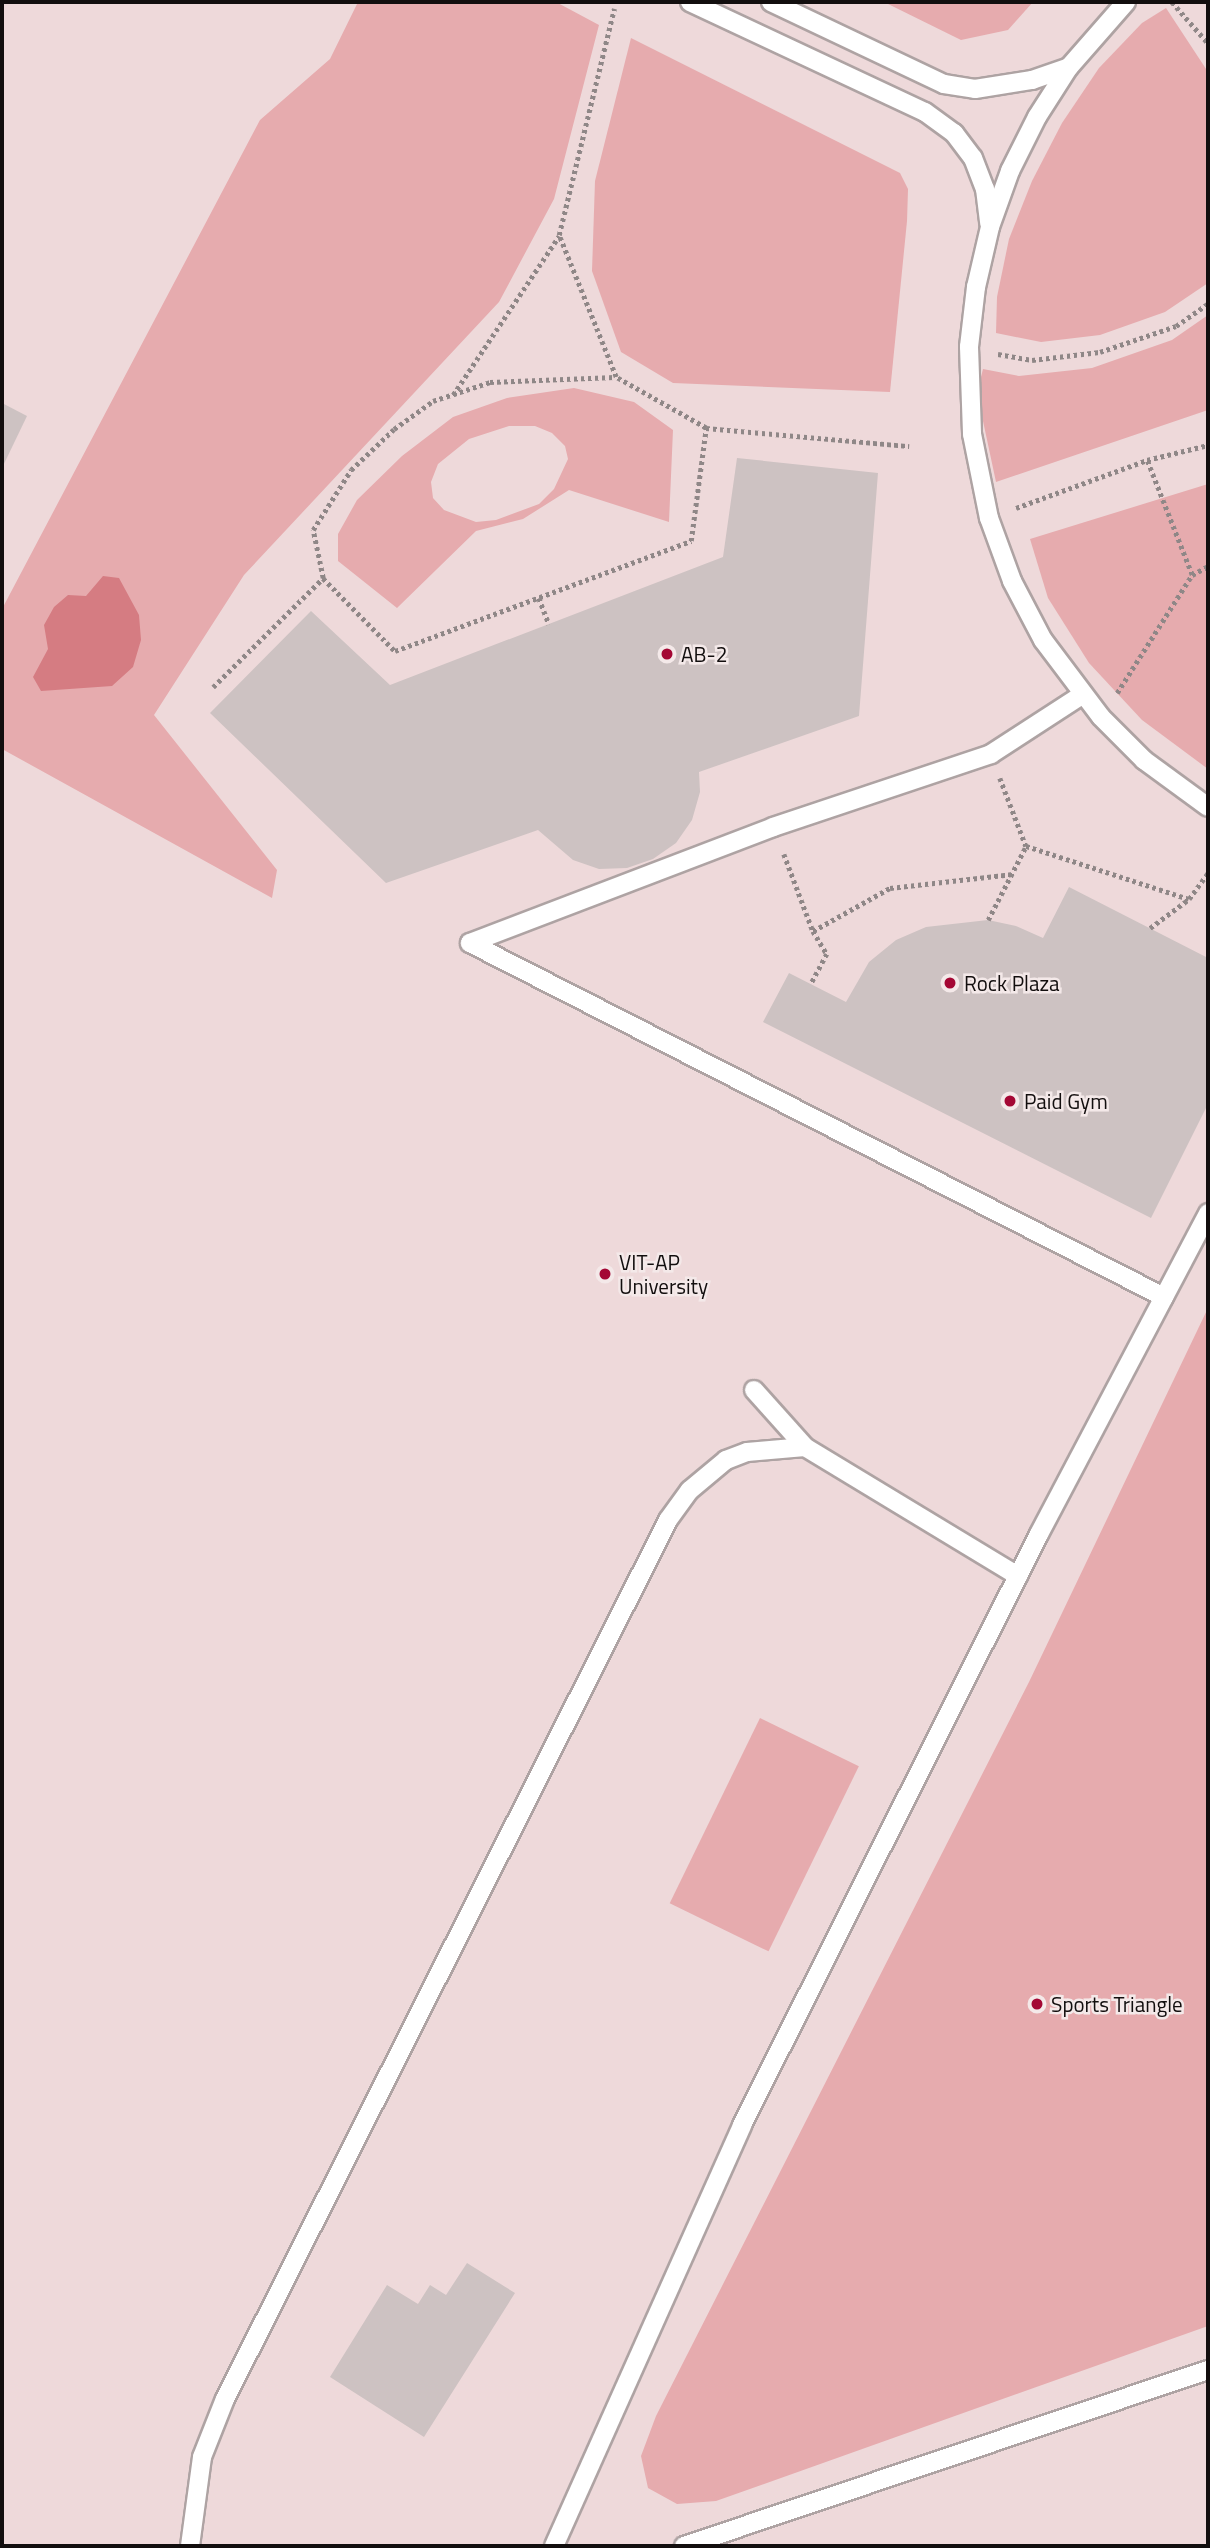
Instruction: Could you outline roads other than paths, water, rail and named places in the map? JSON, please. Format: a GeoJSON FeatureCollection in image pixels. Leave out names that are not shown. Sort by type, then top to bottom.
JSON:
{"type":"FeatureCollection","features":[{"type":"Feature","properties":{"kind":"lane"},"geometry":{"type":"LineString","coordinates":[[690,2],[925,112],[954,133],[973,158],[985,189],[990,227]]}},
{"type":"Feature","properties":{"kind":"lane"},"geometry":{"type":"LineString","coordinates":[[771,2],[944,84],[975,89],[1032,80],[1069,66]]}},
{"type":"Feature","properties":{"kind":"lane"},"geometry":{"type":"LineString","coordinates":[[1126,2],[1069,66],[1037,117],[1010,171],[990,227],[976,286],[970,347],[972,434],[989,518],[1012,581],[1043,640],[1101,717],[1144,760],[1208,807]]}},
{"type":"Feature","properties":{"kind":"lane"},"geometry":{"type":"LineString","coordinates":[[1082,695],[991,754],[774,827],[470,943],[1164,1297]]}},
{"type":"Feature","properties":{"kind":"lane"},"geometry":{"type":"LineString","coordinates":[[554,2546],[742,2125],[1018,1576],[1208,1213]]}},
{"type":"Feature","properties":{"kind":"lane"},"geometry":{"type":"LineString","coordinates":[[754,1390],[805,1447],[1018,1576]]}},
{"type":"Feature","properties":{"kind":"lane"},"geometry":{"type":"LineString","coordinates":[[190,2546],[202,2457],[225,2399],[668,1520],[690,1490],[726,1460],[747,1452],[805,1447]]}},
{"type":"Feature","properties":{"kind":"lane"},"geometry":{"type":"LineString","coordinates":[[684,2546],[1208,2371]]}},
{"type":"Feature","properties":{"kind":"place","name":"AB-2"},"geometry":{"type":"Point","coordinates":[667,654]}},
{"type":"Feature","properties":{"kind":"place","name":"Rock Plaza"},"geometry":{"type":"Point","coordinates":[950,983]}},
{"type":"Feature","properties":{"kind":"place","name":"Paid Gym"},"geometry":{"type":"Point","coordinates":[1010,1101]}},
{"type":"Feature","properties":{"kind":"place","name":"VIT-AP University"},"geometry":{"type":"Point","coordinates":[605,1274]}},
{"type":"Feature","properties":{"kind":"place","name":"Sports Triangle"},"geometry":{"type":"Point","coordinates":[1037,2004]}}]}
